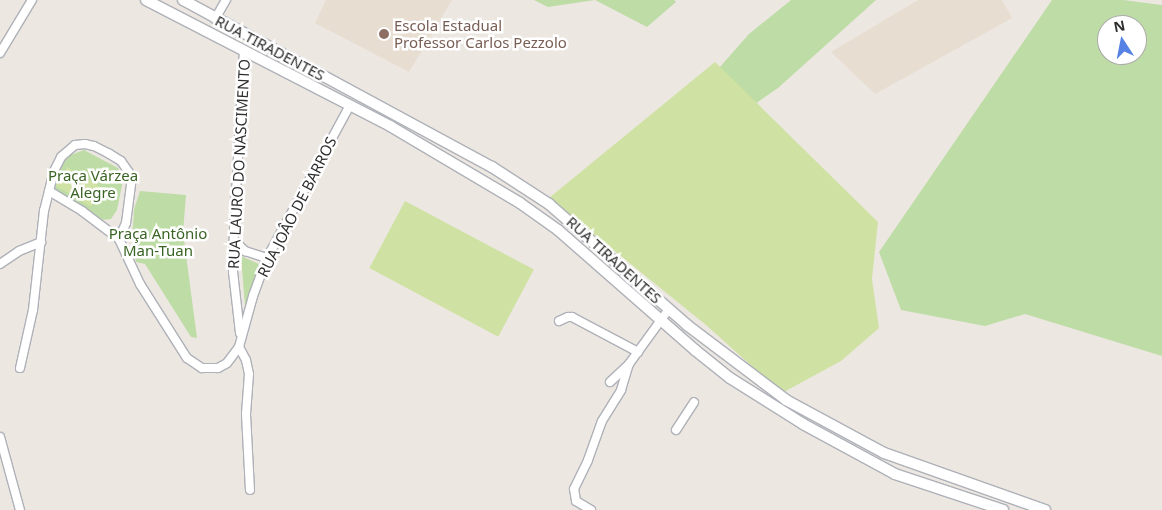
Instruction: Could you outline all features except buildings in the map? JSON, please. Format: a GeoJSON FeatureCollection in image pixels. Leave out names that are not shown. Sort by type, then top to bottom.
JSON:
{"type":"FeatureCollection","features":[{"type":"Feature","properties":{"kind":"street"},"geometry":{"type":"LineString","coordinates":[[0,53],[32,0]]}},
{"type":"Feature","properties":{"kind":"street","name":"RUA TIRADENTES"},"geometry":{"type":"LineString","coordinates":[[146,0],[350,105],[455,163],[546,221],[661,318],[694,350],[730,378],[835,443],[895,474],[1003,510]]}},
{"type":"Feature","properties":{"kind":"street","name":"RUA TIRADENTES"},"geometry":{"type":"LineString","coordinates":[[182,0],[466,153],[549,204],[669,309],[731,360],[782,396],[884,453],[1045,510]]}},
{"type":"Feature","properties":{"kind":"street"},"geometry":{"type":"LineString","coordinates":[[216,19],[226,0]]}},
{"type":"Feature","properties":{"kind":"street","name":"RUA LAURO DO NASCIMENTO"},"geometry":{"type":"LineString","coordinates":[[239,347],[241,328],[233,272],[244,50]]}},
{"type":"Feature","properties":{"kind":"street","name":"RUA JOÂO DE BARROS"},"geometry":{"type":"LineString","coordinates":[[241,328],[268,258],[350,105]]}},
{"type":"Feature","properties":{"kind":"street"},"geometry":{"type":"LineString","coordinates":[[20,368],[33,310],[44,211],[61,157],[75,145],[85,144],[94,146],[121,161],[132,177],[126,224],[120,239]]}},
{"type":"Feature","properties":{"kind":"street"},"geometry":{"type":"LineString","coordinates":[[455,163],[466,153]]}},
{"type":"Feature","properties":{"kind":"street"},"geometry":{"type":"LineString","coordinates":[[49,191],[82,211],[120,239],[140,284],[187,358],[202,368],[218,368],[228,363],[239,347],[246,360],[249,374],[246,414],[250,490]]}},
{"type":"Feature","properties":{"kind":"street"},"geometry":{"type":"LineString","coordinates":[[536,215],[549,204]]}},
{"type":"Feature","properties":{"kind":"street"},"geometry":{"type":"LineString","coordinates":[[546,221],[558,211]]}},
{"type":"Feature","properties":{"kind":"street"},"geometry":{"type":"LineString","coordinates":[[234,240],[245,252],[268,258]]}},
{"type":"Feature","properties":{"kind":"street"},"geometry":{"type":"LineString","coordinates":[[0,264],[19,251],[41,242]]}},
{"type":"Feature","properties":{"kind":"street"},"geometry":{"type":"LineString","coordinates":[[590,259],[601,248]]}},
{"type":"Feature","properties":{"kind":"street"},"geometry":{"type":"LineString","coordinates":[[610,382],[630,364],[669,309]]}},
{"type":"Feature","properties":{"kind":"street"},"geometry":{"type":"LineString","coordinates":[[559,321],[572,317],[638,352]]}},
{"type":"Feature","properties":{"kind":"street"},"geometry":{"type":"LineString","coordinates":[[591,510],[576,501],[574,490],[588,460],[602,421],[621,390],[630,364]]}},
{"type":"Feature","properties":{"kind":"street"},"geometry":{"type":"LineString","coordinates":[[774,406],[782,396]]}},
{"type":"Feature","properties":{"kind":"street"},"geometry":{"type":"LineString","coordinates":[[676,430],[694,402]]}},
{"type":"Feature","properties":{"kind":"street"},"geometry":{"type":"LineString","coordinates":[[0,437],[20,510]]}},
{"type":"Feature","properties":{"kind":"street"},"geometry":{"type":"LineString","coordinates":[[0,478],[9,475]]}},
{"type":"Feature","properties":{"kind":"shaded area","name":"Escola Estadual Professor Carlos Pezzolo"},"geometry":{"type":"Polygon","coordinates":[[[326,0],[452,0],[409,72],[315,23],[326,0]]]}},
{"type":"Feature","properties":{"kind":"shaded area"},"geometry":{"type":"Polygon","coordinates":[[[918,0],[1002,0],[1012,18],[875,94],[831,52],[918,0]]]}},
{"type":"Feature","properties":{"kind":"green space"},"geometry":{"type":"Polygon","coordinates":[[[534,0],[595,0],[548,7],[534,0]]]}},
{"type":"Feature","properties":{"kind":"green space"},"geometry":{"type":"Polygon","coordinates":[[[595,0],[674,0],[676,2],[647,27],[595,0]]]}},
{"type":"Feature","properties":{"kind":"green space"},"geometry":{"type":"Polygon","coordinates":[[[791,0],[876,0],[778,88],[694,146],[607,195],[749,34],[791,0]]]}},
{"type":"Feature","properties":{"kind":"green space"},"geometry":{"type":"Polygon","coordinates":[[[1052,0],[1123,0],[1162,5],[1162,356],[1025,314],[985,326],[901,310],[879,252],[1052,0]]]}},
{"type":"Feature","properties":{"kind":"green space"},"geometry":{"type":"Polygon","coordinates":[[[715,62],[878,222],[872,279],[879,328],[841,361],[782,393],[706,325],[549,198],[715,62]]]}},
{"type":"Feature","properties":{"kind":"green space","name":"Praça Várzea Alegre"},"geometry":{"type":"Polygon","coordinates":[[[84,150],[118,168],[123,180],[117,210],[111,219],[101,220],[53,187],[63,158],[84,150]]]}},
{"type":"Feature","properties":{"kind":"green space"},"geometry":{"type":"Polygon","coordinates":[[[67,167],[102,188],[91,207],[56,186],[67,167]]]}},
{"type":"Feature","properties":{"kind":"green space","name":"Praça Antônio Man-Tuan"},"geometry":{"type":"Polygon","coordinates":[[[140,191],[186,195],[183,232],[197,338],[191,337],[145,264],[136,262],[132,244],[134,209],[140,191]]]}},
{"type":"Feature","properties":{"kind":"green space"},"geometry":{"type":"Polygon","coordinates":[[[405,201],[534,270],[498,337],[369,268],[405,201]]]}},
{"type":"Feature","properties":{"kind":"green space"},"geometry":{"type":"Polygon","coordinates":[[[241,256],[259,264],[245,306],[241,256]]]}},
{"type":"Feature","properties":{"kind":"place","name":"Escola Estadual Professor Carlos Pezzolo"},"geometry":{"type":"Point","coordinates":[384,34]}}]}
